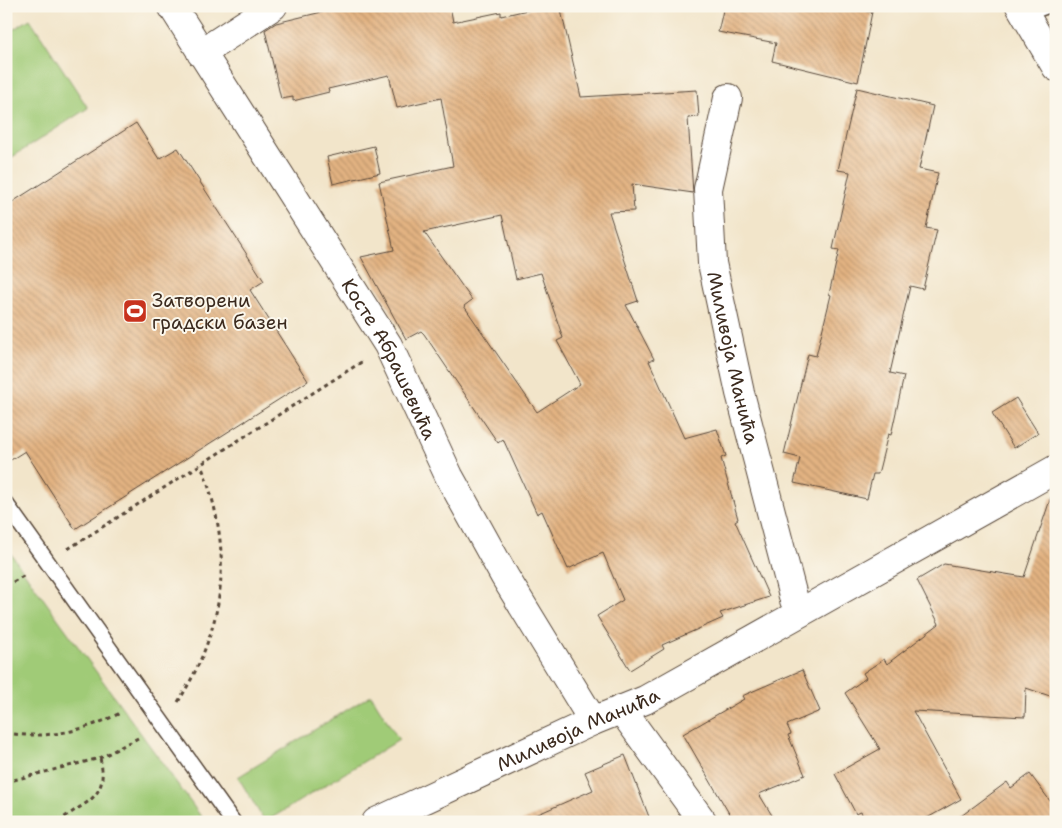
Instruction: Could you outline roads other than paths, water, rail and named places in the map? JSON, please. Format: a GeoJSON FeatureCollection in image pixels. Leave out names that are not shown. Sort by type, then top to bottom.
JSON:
{"type":"FeatureCollection","features":[{"type":"Feature","properties":{"kind":"street","name":"Косте Абрашевића"},"geometry":{"type":"LineString","coordinates":[[172,6],[388,345],[448,476],[505,577],[593,720]]}},
{"type":"Feature","properties":{"kind":"street"},"geometry":{"type":"LineString","coordinates":[[201,53],[273,6]]}},
{"type":"Feature","properties":{"kind":"street"},"geometry":{"type":"LineString","coordinates":[[1030,9],[1056,67]]}},
{"type":"Feature","properties":{"kind":"street","name":"Миливоја Манића"},"geometry":{"type":"LineString","coordinates":[[728,98],[708,189],[712,263],[740,393],[794,600],[800,611]]}},
{"type":"Feature","properties":{"kind":"street","name":"Миливоја Манића"},"geometry":{"type":"LineString","coordinates":[[376,822],[593,720],[645,700],[1056,468]]}},
{"type":"Feature","properties":{"kind":"street"},"geometry":{"type":"LineString","coordinates":[[621,710],[703,822]]}},
{"type":"Feature","properties":{"kind":"lane"},"geometry":{"type":"LineString","coordinates":[[6,504],[234,822]]}},
{"type":"Feature","properties":{"kind":"place","name":"Затворени градски базен"},"geometry":{"type":"Point","coordinates":[135,311]}}]}
